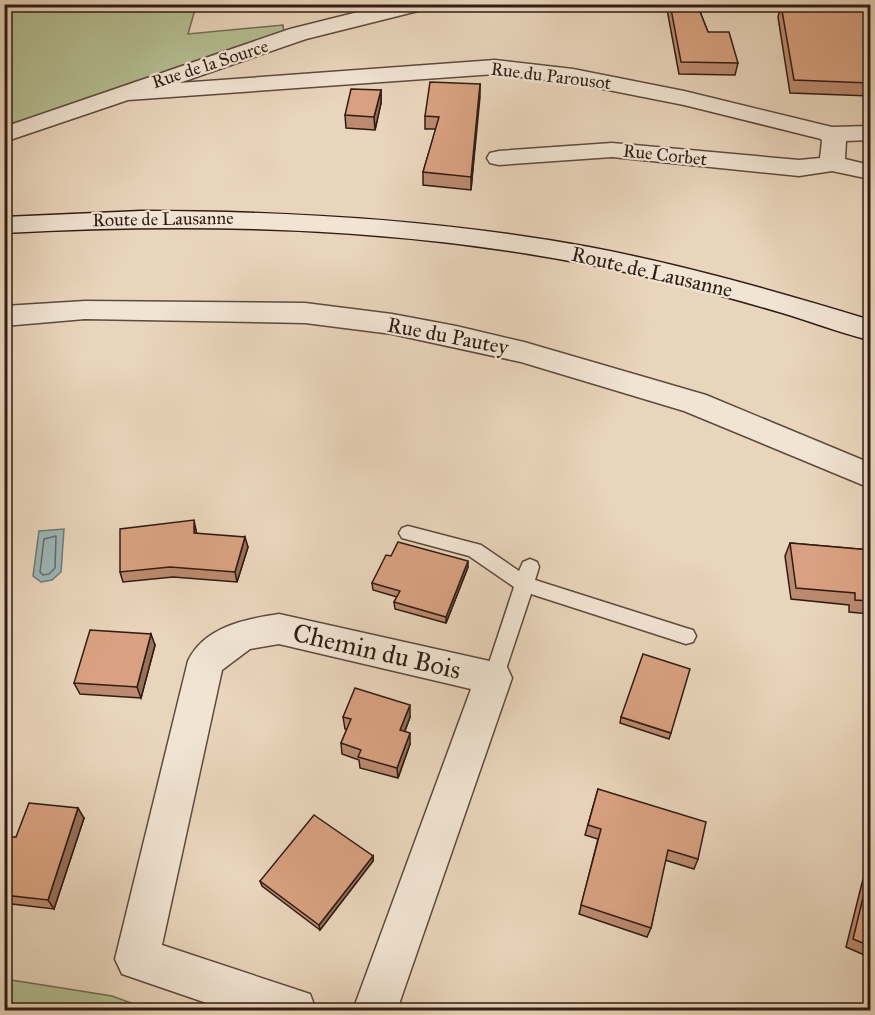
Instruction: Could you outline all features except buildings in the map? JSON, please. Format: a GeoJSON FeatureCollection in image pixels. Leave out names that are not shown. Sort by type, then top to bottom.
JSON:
{"type":"FeatureCollection","features":[{"type":"Feature","properties":{"kind":"street","name":"Rue de la Source"},"geometry":{"type":"LineString","coordinates":[[4,135],[298,34],[418,4]]}},
{"type":"Feature","properties":{"kind":"street","name":"Rue du Parousot"},"geometry":{"type":"LineString","coordinates":[[118,94],[495,67],[573,75],[684,98],[832,134],[870,133]]}},
{"type":"Feature","properties":{"kind":"street"},"geometry":{"type":"LineString","coordinates":[[832,134],[834,141],[832,164]]}},
{"type":"Feature","properties":{"kind":"street","name":"Rue Corbet"},"geometry":{"type":"LineString","coordinates":[[499,158],[612,150],[799,168],[832,164],[870,172]]}},
{"type":"Feature","properties":{"kind":"street","name":"Route de Lausanne"},"geometry":{"type":"LineString","coordinates":[[4,225],[128,218],[220,217],[320,222],[429,232],[552,249],[630,265],[766,298],[870,330]]}},
{"type":"Feature","properties":{"kind":"street","name":"Route de Lausanne"},"geometry":{"type":"LineString","coordinates":[[4,238],[159,228],[429,232]]}},
{"type":"Feature","properties":{"kind":"street","name":"Rue du Pautey"},"geometry":{"type":"LineString","coordinates":[[4,316],[85,310],[304,313],[392,324],[525,352],[695,403],[870,476]]}},
{"type":"Feature","properties":{"kind":"street","name":"Chemin du Bois"},"geometry":{"type":"LineString","coordinates":[[294,1011],[137,959],[206,661],[242,635],[279,629],[494,678]]}},
{"type":"Feature","properties":{"kind":"street"},"geometry":{"type":"LineString","coordinates":[[375,1011],[494,678]]}},
{"type":"Feature","properties":{"kind":"lane"},"geometry":{"type":"LineString","coordinates":[[811,10],[834,10],[861,4]]}},
{"type":"Feature","properties":{"kind":"lane"},"geometry":{"type":"LineString","coordinates":[[408,533],[474,550],[527,576],[686,636]]}},
{"type":"Feature","properties":{"kind":"lane"},"geometry":{"type":"LineString","coordinates":[[494,678],[527,576]]}},
{"type":"Feature","properties":{"kind":"green space"},"geometry":{"type":"Polygon","coordinates":[[[4,5],[205,5],[196,6],[188,34],[283,25],[284,34],[5,128],[4,5]]]}},
{"type":"Feature","properties":{"kind":"green space"},"geometry":{"type":"Polygon","coordinates":[[[5,979],[112,996],[150,1010],[5,1010],[5,979]]]}},
{"type":"Feature","properties":{"kind":"water"},"geometry":{"type":"Polygon","coordinates":[[[64,529],[61,572],[52,580],[41,582],[33,576],[39,531],[64,529]]]}}]}
